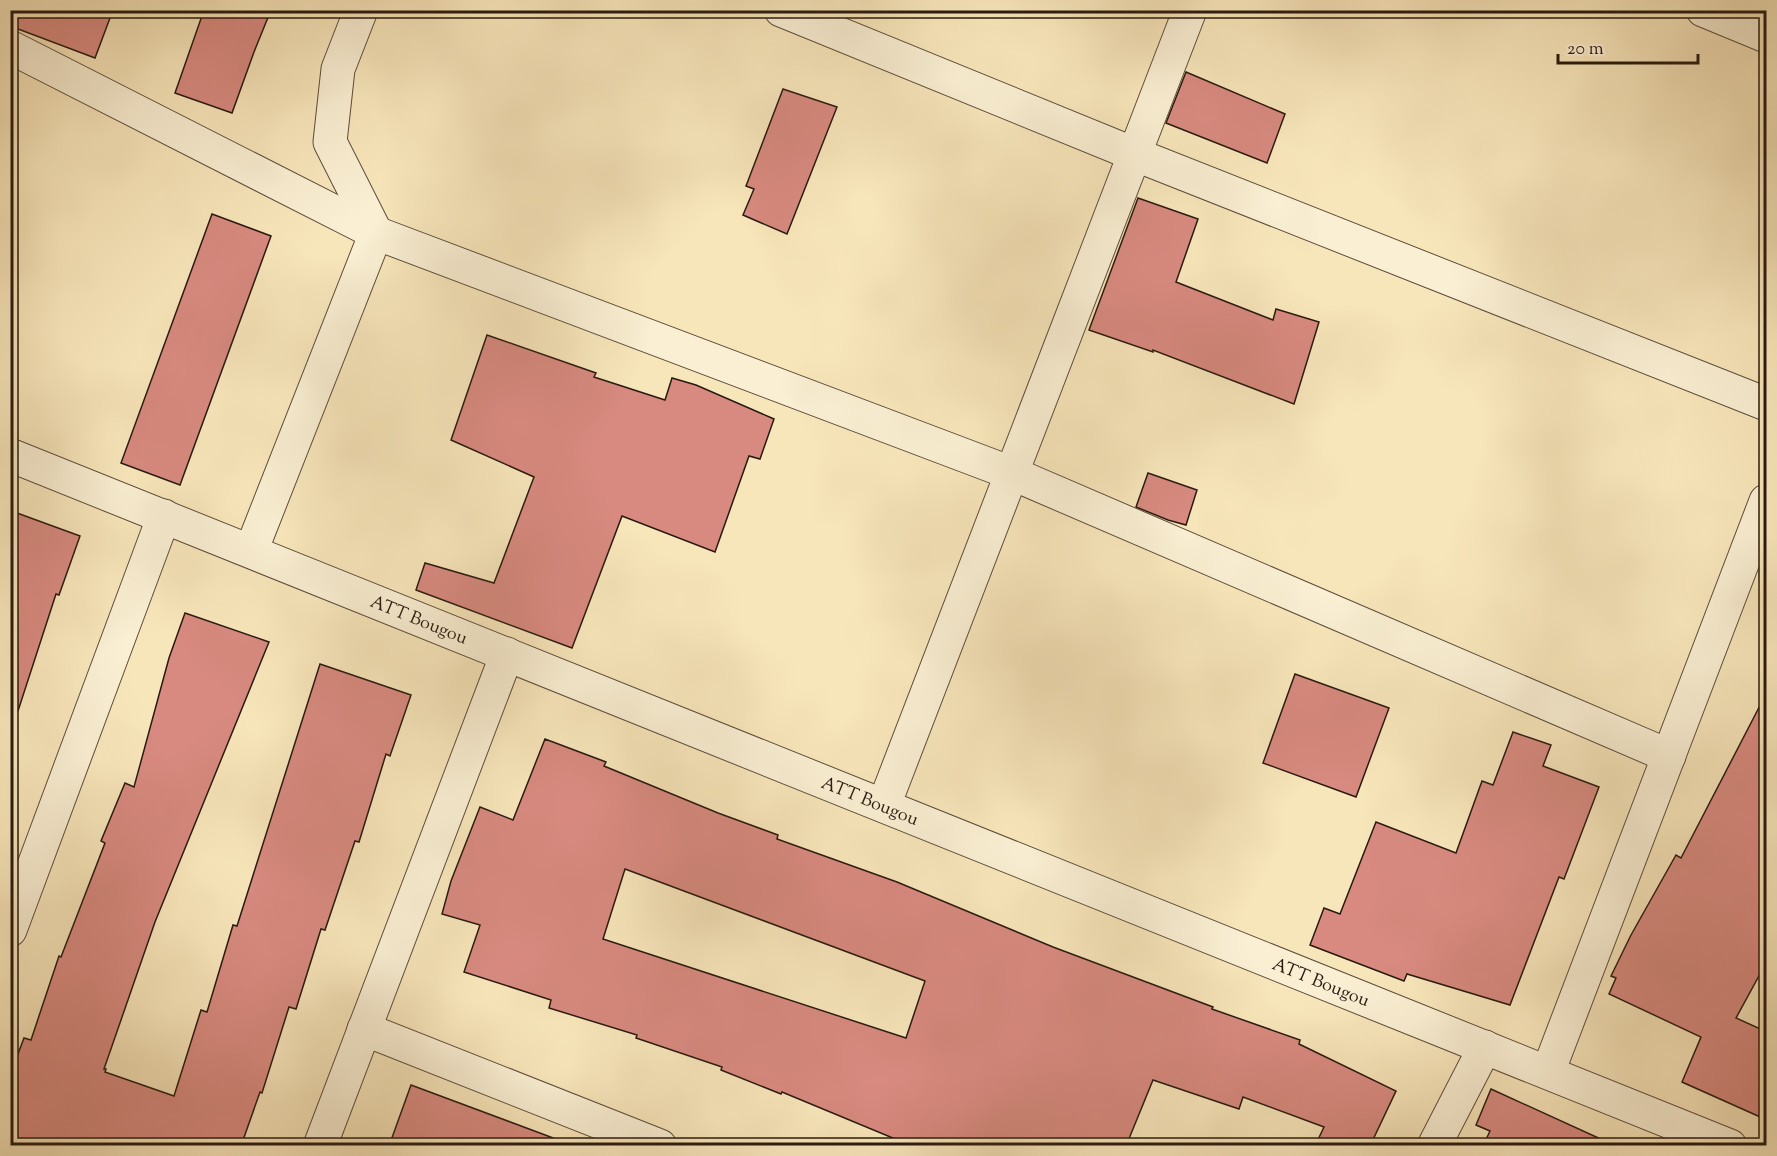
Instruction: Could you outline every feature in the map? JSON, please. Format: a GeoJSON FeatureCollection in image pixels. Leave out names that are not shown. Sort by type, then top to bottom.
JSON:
{"type":"FeatureCollection","features":[{"type":"Feature","properties":{"kind":"street"},"geometry":{"type":"LineString","coordinates":[[251,552],[376,233],[330,142],[338,69],[361,10]]}},
{"type":"Feature","properties":{"kind":"street"},"geometry":{"type":"LineString","coordinates":[[781,10],[1134,154],[1767,404]]}},
{"type":"Feature","properties":{"kind":"street"},"geometry":{"type":"LineString","coordinates":[[884,805],[1190,10]]}},
{"type":"Feature","properties":{"kind":"street"},"geometry":{"type":"LineString","coordinates":[[1703,10],[1767,36]]}},
{"type":"Feature","properties":{"kind":"street"},"geometry":{"type":"LineString","coordinates":[[10,47],[376,233],[1011,473],[1669,756]]}},
{"type":"Feature","properties":{"kind":"street","name":"ATT Bougou"},"geometry":{"type":"LineString","coordinates":[[10,455],[1730,1146]]}},
{"type":"Feature","properties":{"kind":"street"},"geometry":{"type":"LineString","coordinates":[[1548,1072],[1767,501]]}},
{"type":"Feature","properties":{"kind":"street"},"geometry":{"type":"LineString","coordinates":[[10,930],[164,516]]}},
{"type":"Feature","properties":{"kind":"street"},"geometry":{"type":"LineString","coordinates":[[320,1146],[507,654]]}},
{"type":"Feature","properties":{"kind":"street"},"geometry":{"type":"LineString","coordinates":[[364,1029],[660,1146]]}},
{"type":"Feature","properties":{"kind":"street"},"geometry":{"type":"LineString","coordinates":[[1434,1146],[1485,1047]]}},
{"type":"Feature","properties":{"kind":"building"},"geometry":{"type":"Polygon","coordinates":[[[10,10],[113,10],[95,58],[10,26],[10,10]]]}},
{"type":"Feature","properties":{"kind":"building"},"geometry":{"type":"Polygon","coordinates":[[[204,10],[271,10],[232,113],[175,93],[204,10]]]}},
{"type":"Feature","properties":{"kind":"building"},"geometry":{"type":"Polygon","coordinates":[[[1186,72],[1285,114],[1267,163],[1166,123],[1186,72]]]}},
{"type":"Feature","properties":{"kind":"building"},"geometry":{"type":"Polygon","coordinates":[[[783,89],[837,107],[787,234],[743,215],[754,189],[746,186],[783,89]]]}},
{"type":"Feature","properties":{"kind":"building"},"geometry":{"type":"Polygon","coordinates":[[[1138,198],[1198,219],[1176,282],[1273,320],[1276,309],[1319,322],[1294,404],[1153,350],[1153,352],[1089,330],[1138,198]]]}},
{"type":"Feature","properties":{"kind":"building"},"geometry":{"type":"Polygon","coordinates":[[[212,214],[271,236],[180,485],[121,463],[212,214]]]}},
{"type":"Feature","properties":{"kind":"building"},"geometry":{"type":"Polygon","coordinates":[[[487,335],[596,373],[594,377],[665,400],[672,378],[696,385],[774,419],[760,459],[749,456],[715,552],[622,516],[572,648],[416,590],[425,563],[494,583],[534,477],[451,440],[487,335]]]}},
{"type":"Feature","properties":{"kind":"building"},"geometry":{"type":"Polygon","coordinates":[[[1148,473],[1197,490],[1186,525],[1136,507],[1148,473]]]}},
{"type":"Feature","properties":{"kind":"building"},"geometry":{"type":"Polygon","coordinates":[[[17,513],[80,536],[59,595],[56,594],[18,711],[10,710],[10,533],[17,513]]]}},
{"type":"Feature","properties":{"kind":"building"},"geometry":{"type":"Polygon","coordinates":[[[185,613],[269,642],[155,922],[104,1069],[106,1069],[105,1072],[174,1096],[201,1010],[207,1012],[233,925],[237,926],[320,664],[411,695],[390,756],[386,754],[359,842],[355,841],[325,930],[321,929],[296,1009],[289,1007],[262,1093],[260,1092],[241,1146],[10,1146],[10,1075],[24,1038],[31,1040],[59,956],[61,957],[105,843],[101,841],[125,783],[134,787],[169,658],[185,613]]]}},
{"type":"Feature","properties":{"kind":"building"},"geometry":{"type":"Polygon","coordinates":[[[1295,674],[1389,708],[1356,797],[1263,763],[1295,674]]]}},
{"type":"Feature","properties":{"kind":"building"},"geometry":{"type":"Polygon","coordinates":[[[1767,692],[1767,961],[1736,1018],[1767,1032],[1767,1120],[1682,1082],[1701,1037],[1609,994],[1616,978],[1611,976],[1631,935],[1676,855],[1681,858],[1767,692]]]}},
{"type":"Feature","properties":{"kind":"building"},"geometry":{"type":"Polygon","coordinates":[[[1513,732],[1551,745],[1543,766],[1599,787],[1564,879],[1559,877],[1510,1005],[1407,974],[1404,981],[1310,945],[1324,908],[1340,914],[1376,822],[1456,853],[1482,781],[1493,785],[1513,732]]]}},
{"type":"Feature","properties":{"kind":"building"},"geometry":{"type":"Polygon","coordinates":[[[545,739],[606,762],[604,766],[718,813],[778,835],[777,839],[897,882],[1053,947],[1213,1007],[1212,1009],[1300,1040],[1299,1044],[1396,1091],[1370,1146],[1315,1146],[1324,1127],[1243,1097],[1239,1109],[1153,1080],[1126,1146],[912,1146],[782,1092],[781,1094],[721,1070],[722,1067],[636,1038],[637,1035],[549,1008],[551,1000],[464,972],[480,925],[442,914],[451,881],[480,807],[513,820],[545,739]],[[625,869],[603,939],[906,1038],[925,981],[625,869]]]}},
{"type":"Feature","properties":{"kind":"building"},"geometry":{"type":"Polygon","coordinates":[[[411,1085],[564,1142],[564,1146],[389,1146],[411,1085]]]}},
{"type":"Feature","properties":{"kind":"building"},"geometry":{"type":"Polygon","coordinates":[[[1491,1089],[1616,1146],[1483,1146],[1490,1131],[1476,1125],[1491,1089]]]}}]}
